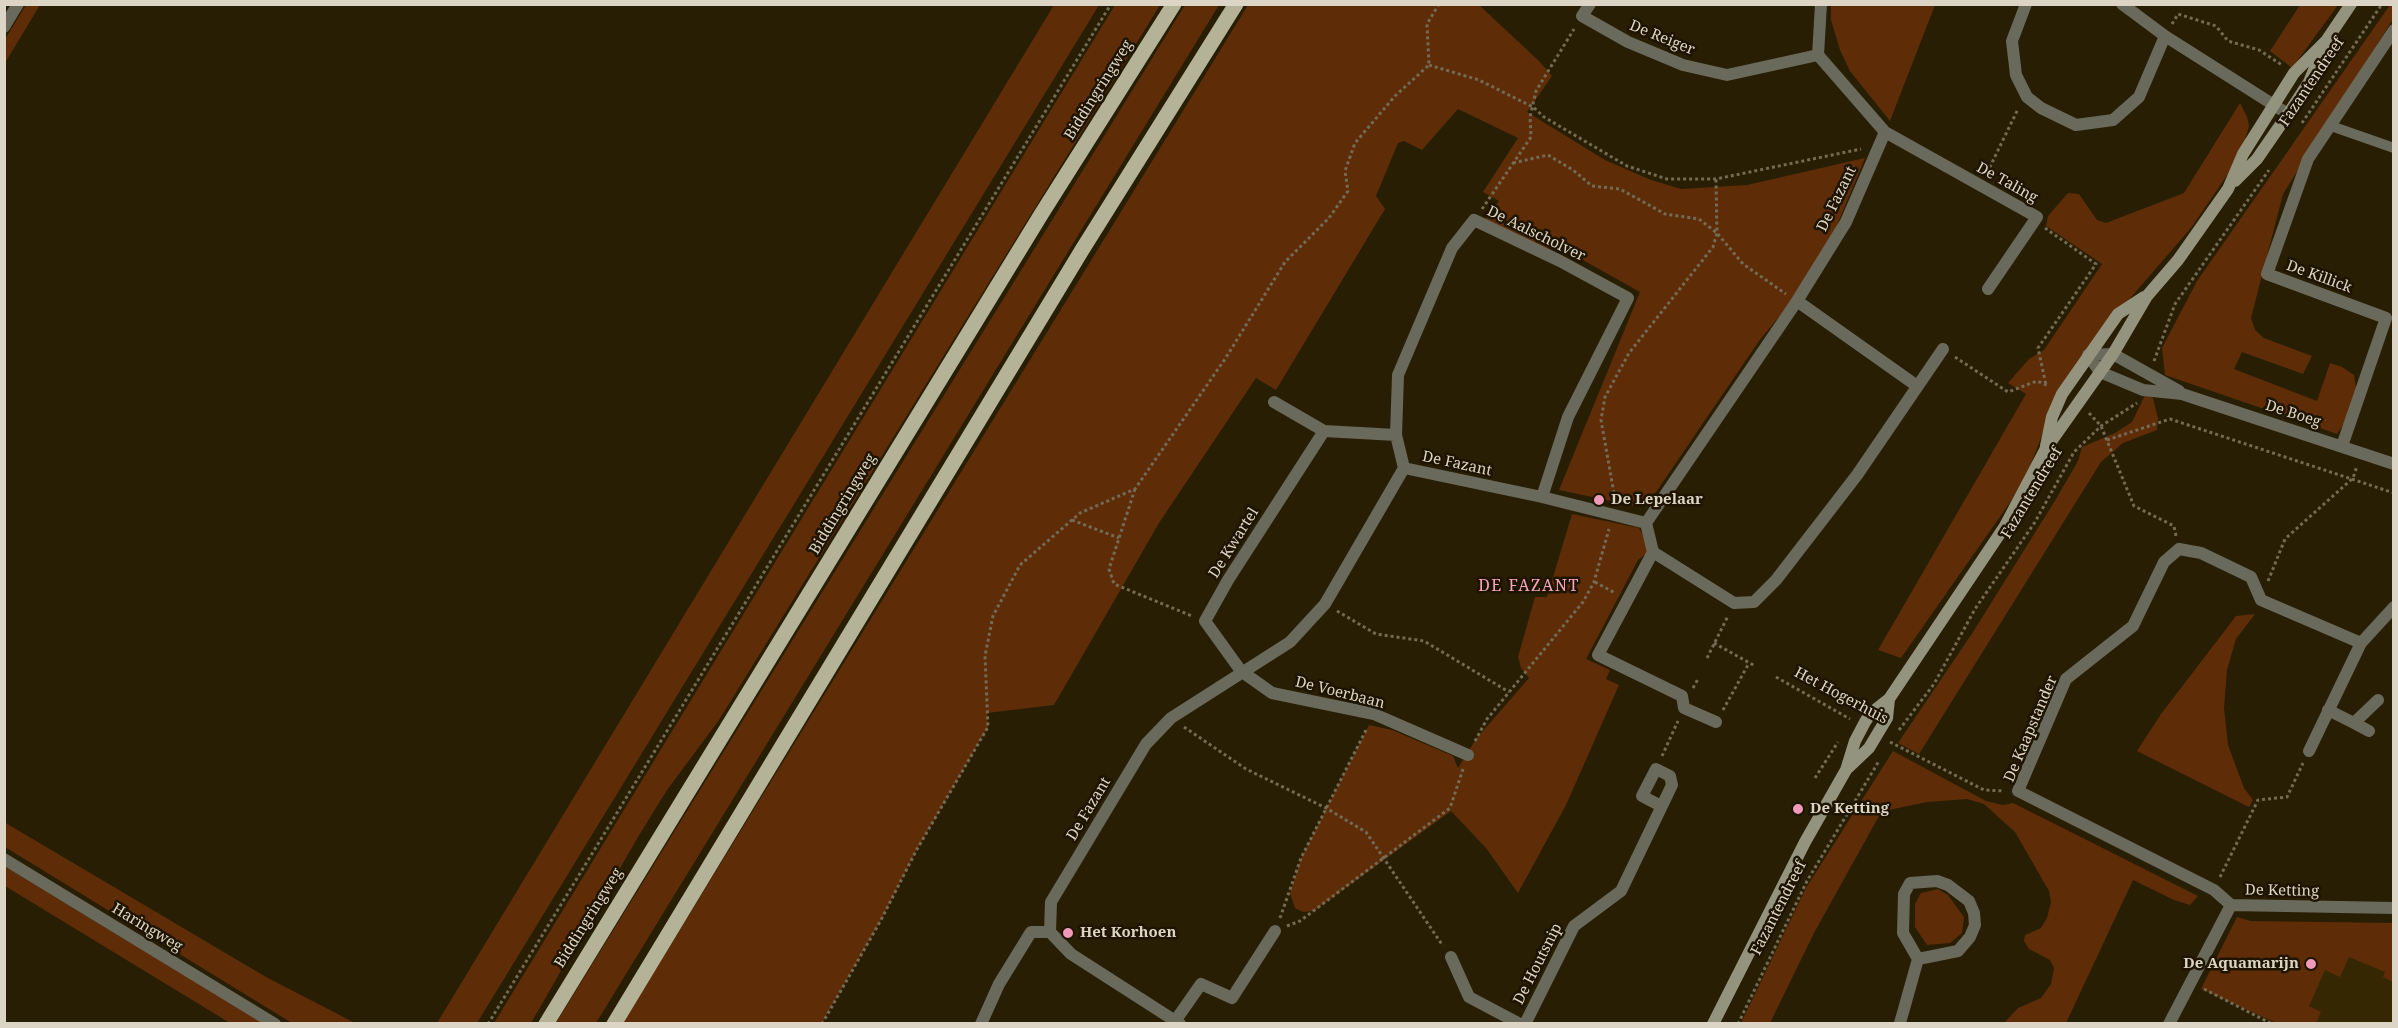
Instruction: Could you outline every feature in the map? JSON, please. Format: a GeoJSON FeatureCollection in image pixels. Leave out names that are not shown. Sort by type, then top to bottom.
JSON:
{"type":"FeatureCollection","features":[{"type":"Feature","properties":{"kind":"main road","name":"Biddingringweg"},"geometry":{"type":"LineString","coordinates":[[546,1023],[1024,242],[1174,4]]}},
{"type":"Feature","properties":{"kind":"main road"},"geometry":{"type":"LineString","coordinates":[[614,1023],[1082,250],[1236,4]]}},
{"type":"Feature","properties":{"kind":"street"},"geometry":{"type":"LineString","coordinates":[[4,27],[18,4]]}},
{"type":"Feature","properties":{"kind":"street"},"geometry":{"type":"LineString","coordinates":[[1582,16],[1590,4]]}},
{"type":"Feature","properties":{"kind":"street"},"geometry":{"type":"LineString","coordinates":[[1821,4],[1818,55],[1885,132]]}},
{"type":"Feature","properties":{"kind":"street"},"geometry":{"type":"LineString","coordinates":[[2026,4],[2012,40],[2016,75],[2027,97],[2041,108],[2076,125],[2113,120],[2139,97],[2165,36]]}},
{"type":"Feature","properties":{"kind":"street"},"geometry":{"type":"LineString","coordinates":[[2122,4],[2165,36],[2288,114]]}},
{"type":"Feature","properties":{"kind":"street","name":"Fazantendreef"},"geometry":{"type":"LineString","coordinates":[[2228,189],[2244,154],[2294,73],[2326,41],[2351,4]]}},
{"type":"Feature","properties":{"kind":"street","name":"De Reiger"},"geometry":{"type":"LineString","coordinates":[[1582,16],[1628,42],[1683,65],[1727,75],[1818,55]]}},
{"type":"Feature","properties":{"kind":"street","name":"De Killick"},"geometry":{"type":"LineString","coordinates":[[2342,446],[2386,318],[2267,274],[2308,159],[2394,30]]}},
{"type":"Feature","properties":{"kind":"street","name":"Fazantendreef"},"geometry":{"type":"LineString","coordinates":[[1713,1023],[1800,853],[1846,770],[1855,741],[1865,722],[1870,714],[1889,699],[2005,526],[2045,450],[2113,354],[2147,296],[2184,252],[2228,189],[2257,159],[2288,114],[2309,82],[2326,41]]}},
{"type":"Feature","properties":{"kind":"street","name":"De Taling"},"geometry":{"type":"LineString","coordinates":[[1885,132],[2037,217],[1988,290]]}},
{"type":"Feature","properties":{"kind":"street","name":"De Fazant"},"geometry":{"type":"LineString","coordinates":[[1050,932],[1052,902],[1146,744],[1171,718],[1241,671],[1290,642],[1325,604],[1404,468],[1542,497],[1646,523],[1797,302],[1846,222],[1885,132]]}},
{"type":"Feature","properties":{"kind":"street","name":"De Aalscholver"},"geometry":{"type":"LineString","coordinates":[[1404,468],[1396,435],[1398,375],[1452,248],[1474,220],[1560,261],[1628,298],[1568,417],[1542,497]]}},
{"type":"Feature","properties":{"kind":"street","name":"Fazantendreef"},"geometry":{"type":"LineString","coordinates":[[2045,450],[2052,417],[2062,394],[2118,314],[2147,296]]}},
{"type":"Feature","properties":{"kind":"street"},"geometry":{"type":"LineString","coordinates":[[1797,302],[1917,386]]}},
{"type":"Feature","properties":{"kind":"street"},"geometry":{"type":"LineString","coordinates":[[1653,552],[1734,603],[1754,602],[1776,580],[1857,475],[1943,349]]}},
{"type":"Feature","properties":{"kind":"street","name":"De Boeg"},"geometry":{"type":"LineString","coordinates":[[2088,355],[2113,354],[2150,373],[2182,394]]}},
{"type":"Feature","properties":{"kind":"street"},"geometry":{"type":"LineString","coordinates":[[2088,355],[2100,372]]}},
{"type":"Feature","properties":{"kind":"street","name":"De Boeg"},"geometry":{"type":"LineString","coordinates":[[2100,372],[2143,390],[2182,394],[2394,464]]}},
{"type":"Feature","properties":{"kind":"street"},"geometry":{"type":"LineString","coordinates":[[1274,402],[1324,431],[1396,435]]}},
{"type":"Feature","properties":{"kind":"street","name":"De Kwartel"},"geometry":{"type":"LineString","coordinates":[[1205,621],[1228,580],[1324,431]]}},
{"type":"Feature","properties":{"kind":"street"},"geometry":{"type":"LineString","coordinates":[[1646,523],[1653,552],[1598,655],[1682,696],[1684,708],[1716,722]]}},
{"type":"Feature","properties":{"kind":"street","name":"De Kaapstander"},"geometry":{"type":"LineString","coordinates":[[2231,905],[2214,890],[2018,791],[2066,679],[2133,626],[2163,562],[2179,549],[2201,553],[2251,577],[2261,600]]}},
{"type":"Feature","properties":{"kind":"street"},"geometry":{"type":"LineString","coordinates":[[2261,600],[2361,643]]}},
{"type":"Feature","properties":{"kind":"street"},"geometry":{"type":"LineString","coordinates":[[2309,751],[2361,643],[2394,608]]}},
{"type":"Feature","properties":{"kind":"street"},"geometry":{"type":"LineString","coordinates":[[1205,621],[1241,671]]}},
{"type":"Feature","properties":{"kind":"street","name":"De Voerbaan"},"geometry":{"type":"LineString","coordinates":[[1241,671],[1272,693],[1374,714],[1468,755]]}},
{"type":"Feature","properties":{"kind":"street","name":"Fazantendreef"},"geometry":{"type":"LineString","coordinates":[[1846,770],[1869,747],[1880,730],[1887,718],[1889,699]]}},
{"type":"Feature","properties":{"kind":"street"},"geometry":{"type":"LineString","coordinates":[[2354,723],[2378,700]]}},
{"type":"Feature","properties":{"kind":"street"},"geometry":{"type":"LineString","coordinates":[[2328,710],[2369,731]]}},
{"type":"Feature","properties":{"kind":"street"},"geometry":{"type":"LineString","coordinates":[[1656,769],[1642,796],[1661,806]]}},
{"type":"Feature","properties":{"kind":"street","name":"De Houtsnip"},"geometry":{"type":"LineString","coordinates":[[1525,1023],[1574,926],[1621,891],[1672,785],[1670,776],[1656,769]]}},
{"type":"Feature","properties":{"kind":"street","name":"Haringweg"},"geometry":{"type":"LineString","coordinates":[[4,859],[275,1023]]}},
{"type":"Feature","properties":{"kind":"street"},"geometry":{"type":"LineString","coordinates":[[1900,1023],[1918,959],[1903,933],[1904,894],[1911,884],[1937,881],[1948,885],[1969,901],[1975,925],[1970,938],[1958,951],[1918,959]]}},
{"type":"Feature","properties":{"kind":"street","name":"De Ketting"},"geometry":{"type":"LineString","coordinates":[[2169,1023],[2231,905],[2394,908]]}},
{"type":"Feature","properties":{"kind":"street"},"geometry":{"type":"LineString","coordinates":[[981,1023],[999,984],[1030,932],[1050,932],[1071,954],[1176,1022],[1201,984],[1232,998],[1275,931]]}},
{"type":"Feature","properties":{"kind":"street","name":"De Houtsnip"},"geometry":{"type":"LineString","coordinates":[[1451,957],[1468,997],[1520,1023]]}},
{"type":"Feature","properties":{"kind":"lane"},"geometry":{"type":"LineString","coordinates":[[2331,126],[2394,148]]}},
{"type":"Feature","properties":{"kind":"path","name":"Biddingringweg"},"geometry":{"type":"LineString","coordinates":[[488,1023],[1111,4]]}},
{"type":"Feature","properties":{"kind":"path"},"geometry":{"type":"LineString","coordinates":[[1429,65],[1427,24],[1439,4]]}},
{"type":"Feature","properties":{"kind":"path","name":"Fazantendreef"},"geometry":{"type":"LineString","coordinates":[[2302,124],[2382,4]]}},
{"type":"Feature","properties":{"kind":"path"},"geometry":{"type":"LineString","coordinates":[[2165,36],[2178,14],[2216,26],[2228,41],[2259,50],[2294,73]]}},
{"type":"Feature","properties":{"kind":"path"},"geometry":{"type":"LineString","coordinates":[[1474,220],[1531,137],[1536,91],[1582,16]]}},
{"type":"Feature","properties":{"kind":"path"},"geometry":{"type":"LineString","coordinates":[[1429,65],[1479,80],[1533,106],[1544,117],[1627,166],[1667,179],[1716,179],[1861,149],[1885,132]]}},
{"type":"Feature","properties":{"kind":"path"},"geometry":{"type":"LineString","coordinates":[[1205,621],[1114,584],[1109,569],[1136,489],[1225,359],[1285,262],[1329,218],[1348,191],[1345,171],[1355,142],[1395,96],[1429,65]]}},
{"type":"Feature","properties":{"kind":"path"},"geometry":{"type":"LineString","coordinates":[[2309,82],[2345,105]]}},
{"type":"Feature","properties":{"kind":"path"},"geometry":{"type":"LineString","coordinates":[[1982,186],[2012,117],[2027,97]]}},
{"type":"Feature","properties":{"kind":"path"},"geometry":{"type":"LineString","coordinates":[[2288,114],[2322,138]]}},
{"type":"Feature","properties":{"kind":"path"},"geometry":{"type":"LineString","coordinates":[[1513,163],[1548,155],[1573,170],[1592,186],[1620,189],[1665,214],[1698,219],[1718,233],[1743,264],[1797,302]]}},
{"type":"Feature","properties":{"kind":"path"},"geometry":{"type":"LineString","coordinates":[[2150,373],[2175,304],[2275,162]]}},
{"type":"Feature","properties":{"kind":"path"},"geometry":{"type":"LineString","coordinates":[[1275,931],[1300,921],[1450,808],[1468,755],[1487,719],[1583,602],[1594,582],[1615,497],[1600,420],[1605,397],[1629,353],[1713,247],[1718,233],[1716,179]]}},
{"type":"Feature","properties":{"kind":"path"},"geometry":{"type":"LineString","coordinates":[[2035,221],[2096,264],[2038,348],[2046,385]]}},
{"type":"Feature","properties":{"kind":"path","name":"Fazantendreef"},"geometry":{"type":"LineString","coordinates":[[1738,1023],[1807,881],[1891,743],[1934,684],[1956,648],[1975,609],[2035,522],[2074,452],[2101,426],[2136,405],[2143,390]]}},
{"type":"Feature","properties":{"kind":"path"},"geometry":{"type":"LineString","coordinates":[[2107,440],[2170,419],[2394,493]]}},
{"type":"Feature","properties":{"kind":"path"},"geometry":{"type":"LineString","coordinates":[[2261,600],[2285,539],[2353,478],[2362,453]]}},
{"type":"Feature","properties":{"kind":"path"},"geometry":{"type":"LineString","coordinates":[[822,1023],[881,920],[916,851],[988,727],[985,656],[993,616],[1025,559],[1080,513],[1136,489]]}},
{"type":"Feature","properties":{"kind":"path"},"geometry":{"type":"LineString","coordinates":[[1072,520],[1119,538]]}},
{"type":"Feature","properties":{"kind":"path"},"geometry":{"type":"LineString","coordinates":[[1594,582],[1628,600]]}},
{"type":"Feature","properties":{"kind":"path"},"geometry":{"type":"LineString","coordinates":[[1707,658],[1734,603]]}},
{"type":"Feature","properties":{"kind":"path"},"geometry":{"type":"LineString","coordinates":[[1325,604],[1376,634],[1424,641],[1509,692]]}},
{"type":"Feature","properties":{"kind":"path"},"geometry":{"type":"LineString","coordinates":[[1714,643],[1755,666]]}},
{"type":"Feature","properties":{"kind":"path"},"geometry":{"type":"LineString","coordinates":[[1716,722],[1749,663]]}},
{"type":"Feature","properties":{"kind":"path","name":"Het Hogerhuis"},"geometry":{"type":"LineString","coordinates":[[1776,677],[1853,721],[1847,729]]}},
{"type":"Feature","properties":{"kind":"path"},"geometry":{"type":"LineString","coordinates":[[1656,769],[1698,679]]}},
{"type":"Feature","properties":{"kind":"path"},"geometry":{"type":"LineString","coordinates":[[1275,931],[1301,858],[1374,714]]}},
{"type":"Feature","properties":{"kind":"path"},"geometry":{"type":"LineString","coordinates":[[1171,718],[1246,769],[1326,808],[1366,832],[1451,957]]}},
{"type":"Feature","properties":{"kind":"path","name":"Het Hogerhuis"},"geometry":{"type":"LineString","coordinates":[[1880,730],[1891,743]]}},
{"type":"Feature","properties":{"kind":"path"},"geometry":{"type":"LineString","coordinates":[[1815,778],[1841,737]]}},
{"type":"Feature","properties":{"kind":"path"},"geometry":{"type":"LineString","coordinates":[[1891,743],[1984,790],[2018,791]]}},
{"type":"Feature","properties":{"kind":"path"},"geometry":{"type":"LineString","coordinates":[[2214,890],[2258,800],[2287,797],[2309,751]]}},
{"type":"Feature","properties":{"kind":"path"},"geometry":{"type":"LineString","coordinates":[[2190,982],[2272,1023]]}},
{"type":"Feature","properties":{"kind":"shaded area"},"geometry":{"type":"Polygon","coordinates":[[[26,5],[40,5],[5,63],[5,39],[26,5]]]}},
{"type":"Feature","properties":{"kind":"shaded area"},"geometry":{"type":"Polygon","coordinates":[[[1054,5],[1099,5],[477,1023],[437,1023],[1054,5]]]}},
{"type":"Feature","properties":{"kind":"shaded area"},"geometry":{"type":"Polygon","coordinates":[[[1115,5],[1160,5],[719,720],[667,790],[531,1023],[494,1023],[1115,5]]]}},
{"type":"Feature","properties":{"kind":"shaded area"},"geometry":{"type":"Polygon","coordinates":[[[1185,5],[1219,5],[596,1023],[556,1023],[1185,5]]]}},
{"type":"Feature","properties":{"kind":"shaded area"},"geometry":{"type":"Polygon","coordinates":[[[1248,5],[1479,5],[1552,76],[1527,112],[1605,160],[1651,180],[1681,189],[1747,185],[1865,158],[1830,242],[1799,292],[1759,341],[1656,492],[1646,504],[1635,506],[1559,490],[1640,292],[1563,249],[1540,248],[1485,219],[1499,201],[1483,192],[1518,138],[1458,109],[1422,150],[1404,141],[1398,143],[1376,196],[1385,209],[1276,390],[1256,378],[1159,523],[1054,705],[987,713],[988,727],[916,851],[881,920],[822,1023],[622,1024],[1248,5]]]}},
{"type":"Feature","properties":{"kind":"shaded area"},"geometry":{"type":"Polygon","coordinates":[[[1831,5],[1935,5],[1890,121],[1850,71],[1840,50],[1831,20],[1831,5]]]}},
{"type":"Feature","properties":{"kind":"shaded area"},"geometry":{"type":"Polygon","coordinates":[[[2300,5],[2338,5],[2292,68],[2270,51],[2300,5]]]}},
{"type":"Feature","properties":{"kind":"shaded area"},"geometry":{"type":"Polygon","coordinates":[[[2390,5],[2393,5],[2393,19],[2283,194],[2251,318],[2255,330],[2264,338],[2312,356],[2303,374],[2242,352],[2234,369],[2317,401],[2330,363],[2342,367],[2354,375],[2356,388],[2347,419],[2337,434],[2165,375],[2162,348],[2197,281],[2390,5]]]}},
{"type":"Feature","properties":{"kind":"shaded area"},"geometry":{"type":"Polygon","coordinates":[[[2240,103],[2249,126],[2232,168],[2191,228],[2107,325],[2061,387],[2030,466],[2013,498],[1901,658],[1878,650],[2026,394],[2008,383],[2029,359],[2044,350],[2102,264],[2046,226],[2048,216],[2068,193],[2079,194],[2097,220],[2106,223],[2184,193],[2240,103]]]}},
{"type":"Feature","properties":{"kind":"shaded area"},"geometry":{"type":"Polygon","coordinates":[[[2145,395],[2153,398],[2158,419],[2157,430],[2123,443],[2101,462],[1919,754],[1898,743],[1973,632],[2056,499],[2078,461],[2082,447],[2115,433],[2132,422],[2145,395]]]}},
{"type":"Feature","properties":{"kind":"shaded area"},"geometry":{"type":"Polygon","coordinates":[[[1572,514],[1639,528],[1651,550],[1638,560],[1586,659],[1610,670],[1606,679],[1619,685],[1566,805],[1518,893],[1486,848],[1451,811],[1314,911],[1303,912],[1295,908],[1290,893],[1301,858],[1369,725],[1392,730],[1453,756],[1458,768],[1476,739],[1529,678],[1521,668],[1518,657],[1535,597],[1547,597],[1572,514]]]}},
{"type":"Feature","properties":{"kind":"shaded area"},"geometry":{"type":"Polygon","coordinates":[[[2255,614],[2236,639],[2227,670],[2224,708],[2228,745],[2244,788],[2253,800],[2249,807],[2137,751],[2161,714],[2236,616],[2255,614]]]}},
{"type":"Feature","properties":{"kind":"shaded area"},"geometry":{"type":"Polygon","coordinates":[[[1893,751],[1986,801],[2003,805],[2013,803],[2198,896],[2190,905],[2174,900],[2133,880],[2066,1023],[2004,1023],[2018,1008],[2041,998],[2051,984],[2054,968],[2050,960],[2029,949],[2024,941],[2025,935],[2041,928],[2047,918],[2051,902],[2049,891],[2015,832],[1984,804],[1967,799],[1927,802],[1889,810],[1879,816],[1814,933],[1770,1023],[1741,1023],[1806,888],[1893,751]]]}},
{"type":"Feature","properties":{"kind":"shaded area"},"geometry":{"type":"Polygon","coordinates":[[[4,822],[266,977],[355,1023],[292,1023],[5,847],[4,822]]]}},
{"type":"Feature","properties":{"kind":"shaded area"},"geometry":{"type":"Polygon","coordinates":[[[4,866],[263,1023],[230,1023],[5,886],[4,866]]]}},
{"type":"Feature","properties":{"kind":"shaded area"},"geometry":{"type":"Polygon","coordinates":[[[1938,889],[1948,895],[1964,917],[1962,933],[1950,943],[1927,945],[1915,927],[1915,904],[1921,893],[1938,889]]]}},
{"type":"Feature","properties":{"kind":"shaded area","name":"De Aquamarijn"},"geometry":{"type":"Polygon","coordinates":[[[2237,917],[2251,921],[2393,923],[2393,982],[2383,977],[2385,972],[2349,957],[2340,977],[2325,970],[2309,1006],[2321,1012],[2316,1023],[2277,1023],[2201,989],[2237,917]]]}},
{"type":"Feature","properties":{"kind":"shaded area","name":"De Aquamarijn"},"geometry":{"type":"Polygon","coordinates":[[[2247,930],[2393,935],[2393,1023],[2273,1023],[2212,994],[2247,930]]]}},
{"type":"Feature","properties":{"kind":"place","name":"De Lepelaar"},"geometry":{"type":"Point","coordinates":[1599,500]}},
{"type":"Feature","properties":{"kind":"place","name":"De Ketting"},"geometry":{"type":"Point","coordinates":[1798,809]}},
{"type":"Feature","properties":{"kind":"place","name":"Het Korhoen"},"geometry":{"type":"Point","coordinates":[1068,933]}},
{"type":"Feature","properties":{"kind":"place","name":"De Aquamarijn"},"geometry":{"type":"Point","coordinates":[2311,964]}},
{"type":"Feature","properties":{"kind":"district","name":"DE FAZANT"},"geometry":{"type":"Point","coordinates":[1529,586]}}]}
